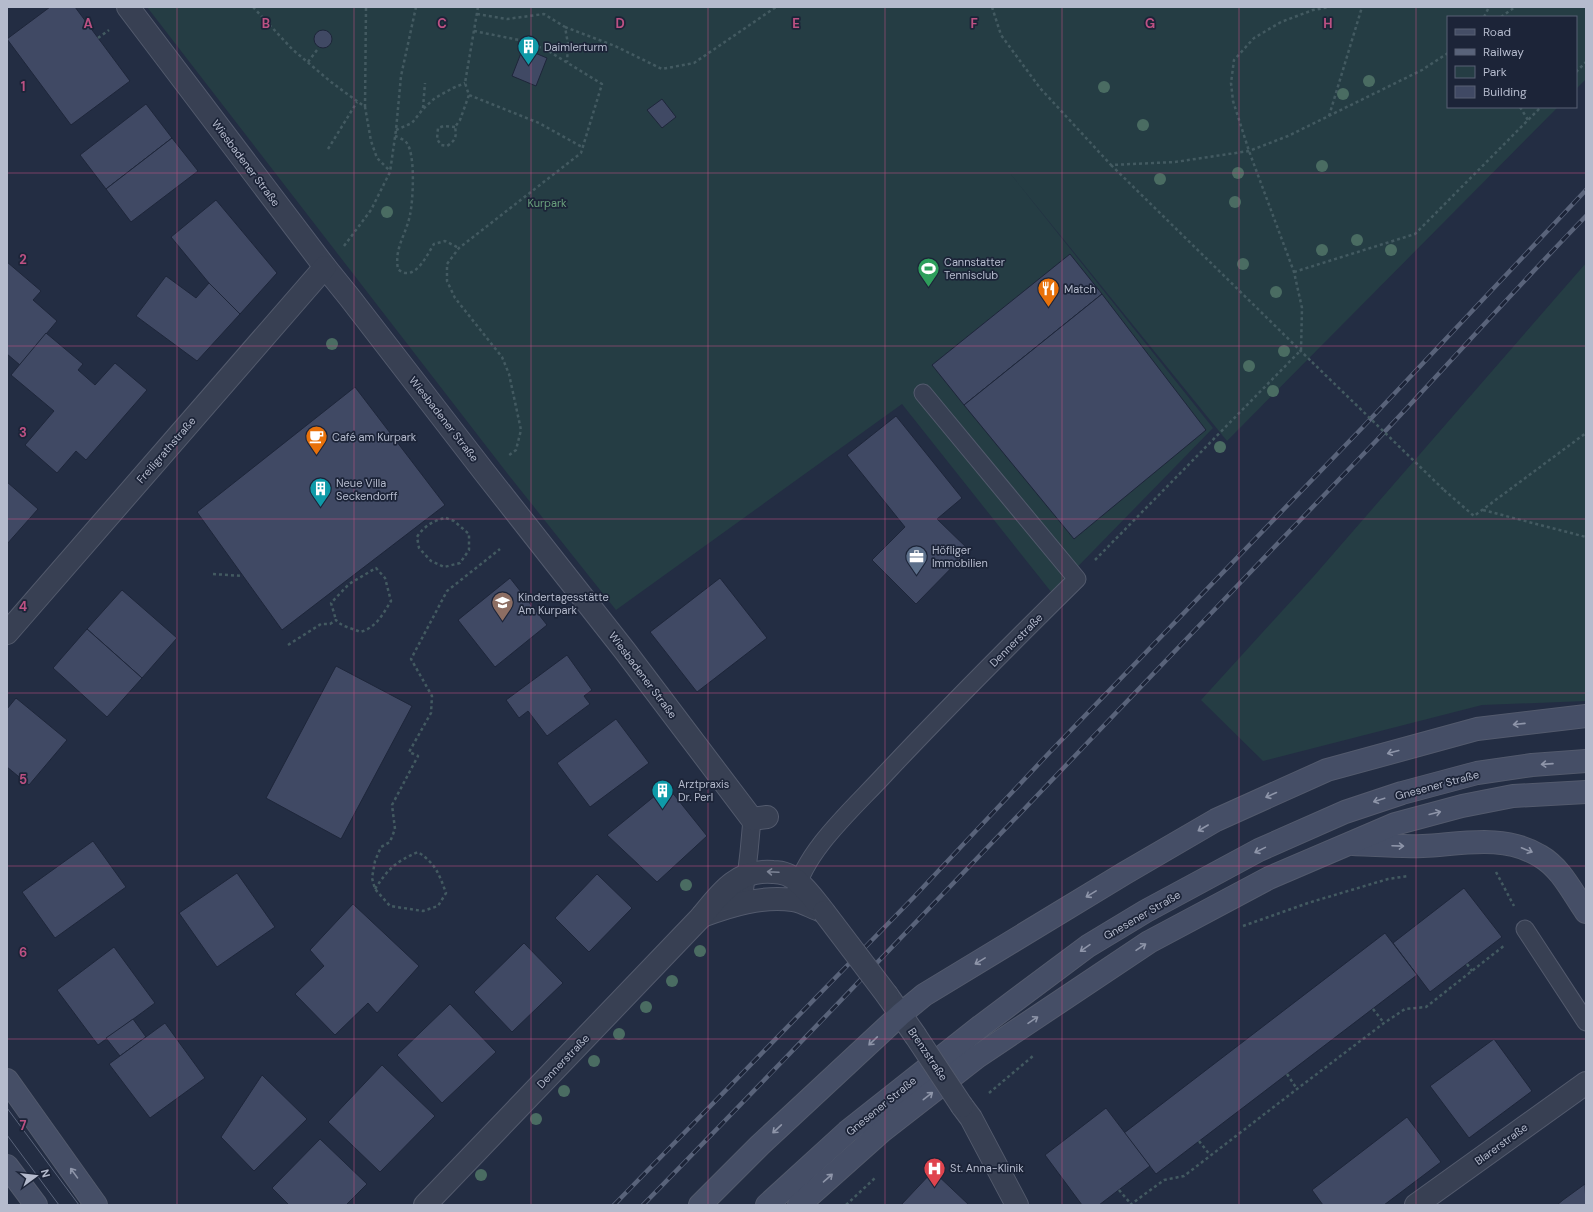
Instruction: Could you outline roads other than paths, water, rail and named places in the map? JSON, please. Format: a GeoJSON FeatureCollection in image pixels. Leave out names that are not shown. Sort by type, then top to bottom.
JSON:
{"type":"FeatureCollection","features":[{"type":"Feature","properties":{"kind":"main road"},"geometry":{"type":"LineString","coordinates":[[700,1205],[760,1145],[901,1014],[936,988],[1125,873],[1210,824],[1327,770],[1477,729],[1586,716]]}},
{"type":"Feature","properties":{"kind":"main road","name":"Gnesener Straße"},"geometry":{"type":"LineString","coordinates":[[767,1205],[847,1132],[981,1026],[1088,946],[1146,911],[1259,850],[1345,812],[1402,793],[1476,773],[1532,765],[1586,761]]}},
{"type":"Feature","properties":{"kind":"main road","name":"Gnesener Straße"},"geometry":{"type":"LineString","coordinates":[[799,1205],[882,1131],[977,1057],[1149,942],[1269,878],[1345,844],[1395,824],[1462,806],[1513,796],[1586,792]]}},
{"type":"Feature","properties":{"kind":"main road"},"geometry":{"type":"LineString","coordinates":[[1345,844],[1422,846],[1488,841],[1512,844],[1539,855],[1558,871],[1586,912]]}},
{"type":"Feature","properties":{"kind":"main road"},"geometry":{"type":"LineString","coordinates":[[7,1080],[96,1205]]}},
{"type":"Feature","properties":{"kind":"main road"},"geometry":{"type":"LineString","coordinates":[[7,1166],[36,1205]]}},
{"type":"Feature","properties":{"kind":"street","name":"Wiesbadener Straße"},"geometry":{"type":"LineString","coordinates":[[128,7],[325,267],[485,473],[759,818]]}},
{"type":"Feature","properties":{"kind":"street","name":"Freiligrathstraße"},"geometry":{"type":"LineString","coordinates":[[7,633],[325,267]]}},
{"type":"Feature","properties":{"kind":"street","name":"Dennerstraße"},"geometry":{"type":"LineString","coordinates":[[425,1205],[702,916],[732,882],[746,875],[757,872],[783,872],[796,890],[824,912]]}},
{"type":"Feature","properties":{"kind":"street","name":"Dennerstraße"},"geometry":{"type":"LineString","coordinates":[[702,916],[752,900],[796,890]]}},
{"type":"Feature","properties":{"kind":"street","name":"Brenzstraße"},"geometry":{"type":"LineString","coordinates":[[824,912],[901,1014],[967,1112],[1017,1205]]}},
{"type":"Feature","properties":{"kind":"street","name":"Blarerstraße"},"geometry":{"type":"LineString","coordinates":[[1416,1205],[1586,1083]]}},
{"type":"Feature","properties":{"kind":"lane","name":"Dennerstraße"},"geometry":{"type":"LineString","coordinates":[[796,890],[818,846],[942,714],[1076,579],[923,393]]}},
{"type":"Feature","properties":{"kind":"lane"},"geometry":{"type":"LineString","coordinates":[[743,903],[746,875],[759,818]]}},
{"type":"Feature","properties":{"kind":"lane"},"geometry":{"type":"LineString","coordinates":[[1525,929],[1586,1022]]}},
{"type":"Feature","properties":{"kind":"tram line"},"geometry":{"type":"LineString","coordinates":[[7,1108],[79,1205]]}},
{"type":"Feature","properties":{"kind":"tram line"},"geometry":{"type":"LineString","coordinates":[[7,1135],[59,1205]]}},
{"type":"Feature","properties":{"kind":"railway"},"geometry":{"type":"LineString","coordinates":[[614,1205],[913,898],[1049,753],[1362,428],[1586,190]]}},
{"type":"Feature","properties":{"kind":"railway"},"geometry":{"type":"LineString","coordinates":[[643,1205],[1375,442],[1586,216]]}},
{"type":"Feature","properties":{"kind":"place","name":"Daimlerturm"},"geometry":{"type":"Point","coordinates":[529,66]}},
{"type":"Feature","properties":{"kind":"place","name":"Cannstatter Tennisclub"},"geometry":{"type":"Point","coordinates":[929,288]}},
{"type":"Feature","properties":{"kind":"place","name":"Match"},"geometry":{"type":"Point","coordinates":[1049,308]}},
{"type":"Feature","properties":{"kind":"place","name":"Café am Kurpark"},"geometry":{"type":"Point","coordinates":[316,456]}},
{"type":"Feature","properties":{"kind":"place","name":"Neue Villa Seckendorff"},"geometry":{"type":"Point","coordinates":[321,508]}},
{"type":"Feature","properties":{"kind":"place","name":"Höfliger Immobilien"},"geometry":{"type":"Point","coordinates":[916,576]}},
{"type":"Feature","properties":{"kind":"place","name":"Kindertagesstätte Am Kurpark"},"geometry":{"type":"Point","coordinates":[502,622]}},
{"type":"Feature","properties":{"kind":"place","name":"Arztpraxis Dr. Perl"},"geometry":{"type":"Point","coordinates":[662,810]}},
{"type":"Feature","properties":{"kind":"place","name":"St. Anna-Klinik"},"geometry":{"type":"Point","coordinates":[934,1188]}},
{"type":"Feature","properties":{"kind":"park label","name":"Kurpark"},"geometry":{"type":"Point","coordinates":[547,203]}}]}
